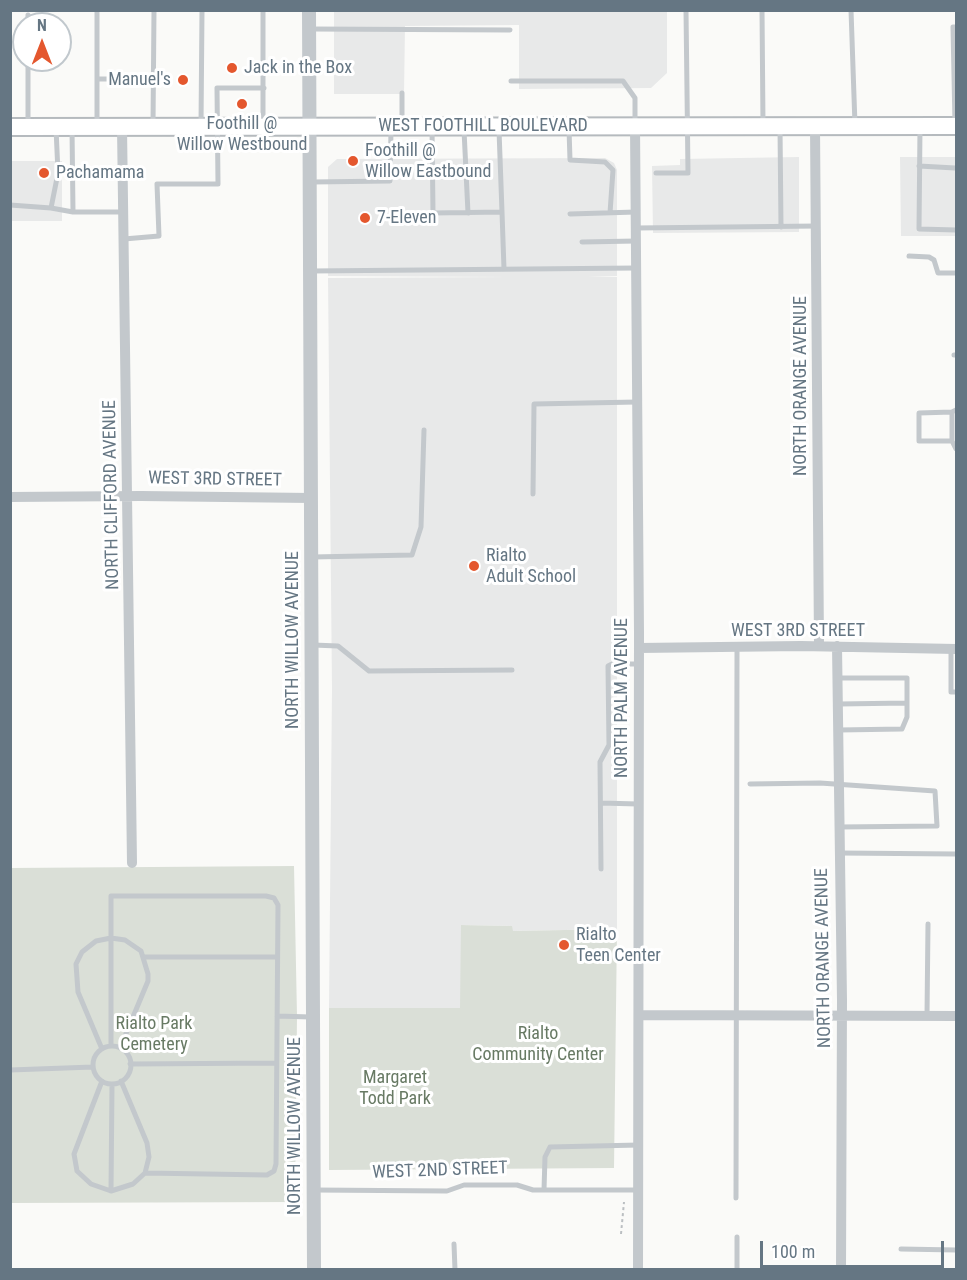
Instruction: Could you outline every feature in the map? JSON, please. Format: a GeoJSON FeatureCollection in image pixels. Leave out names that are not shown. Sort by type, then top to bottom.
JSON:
{"type":"FeatureCollection","features":[{"type":"Feature","properties":{"kind":"main road","name":"WEST FOOTHILL BOULEVARD"},"geometry":{"type":"LineString","coordinates":[[10,127],[956,126]]}},
{"type":"Feature","properties":{"kind":"street","name":"NORTH WILLOW AVENUE"},"geometry":{"type":"LineString","coordinates":[[309,10],[314,1269]]}},
{"type":"Feature","properties":{"kind":"street","name":"NORTH PALM AVENUE"},"geometry":{"type":"LineString","coordinates":[[635,126],[639,648],[638,1269]]}},
{"type":"Feature","properties":{"kind":"street","name":"NORTH CLIFFORD AVENUE"},"geometry":{"type":"LineString","coordinates":[[122,127],[129,496],[132,863]]}},
{"type":"Feature","properties":{"kind":"street","name":"NORTH ORANGE AVENUE"},"geometry":{"type":"LineString","coordinates":[[815,127],[819,646]]}},
{"type":"Feature","properties":{"kind":"street","name":"WEST 3RD STREET"},"geometry":{"type":"LineString","coordinates":[[10,497],[311,498]]}},
{"type":"Feature","properties":{"kind":"street","name":"NORTH ORANGE AVENUE"},"geometry":{"type":"LineString","coordinates":[[837,646],[842,1017],[841,1269]]}},
{"type":"Feature","properties":{"kind":"street","name":"WEST 3RD STREET"},"geometry":{"type":"LineString","coordinates":[[639,648],[837,646],[954,649]]}},
{"type":"Feature","properties":{"kind":"street"},"geometry":{"type":"LineString","coordinates":[[639,1015],[957,1016]]}},
{"type":"Feature","properties":{"kind":"lane"},"geometry":{"type":"LineString","coordinates":[[97,10],[97,127]]}},
{"type":"Feature","properties":{"kind":"lane"},"geometry":{"type":"LineString","coordinates":[[153,126],[154,10]]}},
{"type":"Feature","properties":{"kind":"lane"},"geometry":{"type":"LineString","coordinates":[[124,239],[159,236],[158,184],[219,184],[203,75],[202,10]]}},
{"type":"Feature","properties":{"kind":"lane"},"geometry":{"type":"LineString","coordinates":[[263,10],[263,126]]}},
{"type":"Feature","properties":{"kind":"lane"},"geometry":{"type":"LineString","coordinates":[[656,173],[688,173],[685,126],[686,10]]}},
{"type":"Feature","properties":{"kind":"lane"},"geometry":{"type":"LineString","coordinates":[[762,10],[781,226]]}},
{"type":"Feature","properties":{"kind":"lane"},"geometry":{"type":"LineString","coordinates":[[851,10],[855,127]]}},
{"type":"Feature","properties":{"kind":"lane"},"geometry":{"type":"LineString","coordinates":[[956,126],[953,27],[957,27]]}},
{"type":"Feature","properties":{"kind":"lane"},"geometry":{"type":"LineString","coordinates":[[309,29],[510,30]]}},
{"type":"Feature","properties":{"kind":"lane"},"geometry":{"type":"LineString","coordinates":[[28,72],[28,127]]}},
{"type":"Feature","properties":{"kind":"lane"},"geometry":{"type":"LineString","coordinates":[[97,79],[153,79]]}},
{"type":"Feature","properties":{"kind":"lane"},"geometry":{"type":"LineString","coordinates":[[511,81],[623,81],[635,98],[635,126]]}},
{"type":"Feature","properties":{"kind":"lane"},"geometry":{"type":"LineString","coordinates":[[209,126],[217,88],[264,88]]}},
{"type":"Feature","properties":{"kind":"lane"},"geometry":{"type":"LineString","coordinates":[[310,182],[390,181],[402,93]]}},
{"type":"Feature","properties":{"kind":"lane"},"geometry":{"type":"LineString","coordinates":[[432,126],[434,213],[502,212]]}},
{"type":"Feature","properties":{"kind":"lane"},"geometry":{"type":"LineString","coordinates":[[464,126],[468,213]]}},
{"type":"Feature","properties":{"kind":"lane"},"geometry":{"type":"LineString","coordinates":[[499,126],[504,269]]}},
{"type":"Feature","properties":{"kind":"lane"},"geometry":{"type":"LineString","coordinates":[[569,126],[570,160],[604,162],[610,165],[613,178],[610,213]]}},
{"type":"Feature","properties":{"kind":"lane"},"geometry":{"type":"LineString","coordinates":[[920,126],[919,229],[957,230]]}},
{"type":"Feature","properties":{"kind":"lane"},"geometry":{"type":"LineString","coordinates":[[51,208],[64,127]]}},
{"type":"Feature","properties":{"kind":"lane"},"geometry":{"type":"LineString","coordinates":[[64,127],[73,212]]}},
{"type":"Feature","properties":{"kind":"lane"},"geometry":{"type":"LineString","coordinates":[[919,166],[955,168]]}},
{"type":"Feature","properties":{"kind":"lane"},"geometry":{"type":"LineString","coordinates":[[10,205],[73,212],[124,212]]}},
{"type":"Feature","properties":{"kind":"lane"},"geometry":{"type":"LineString","coordinates":[[570,214],[636,212]]}},
{"type":"Feature","properties":{"kind":"lane"},"geometry":{"type":"LineString","coordinates":[[636,228],[817,226]]}},
{"type":"Feature","properties":{"kind":"lane"},"geometry":{"type":"LineString","coordinates":[[582,242],[636,241]]}},
{"type":"Feature","properties":{"kind":"lane"},"geometry":{"type":"LineString","coordinates":[[909,256],[928,257],[934,260],[938,273],[957,273]]}},
{"type":"Feature","properties":{"kind":"lane"},"geometry":{"type":"LineString","coordinates":[[310,272],[636,268]]}},
{"type":"Feature","properties":{"kind":"lane"},"geometry":{"type":"LineString","coordinates":[[533,494],[534,404],[637,402]]}},
{"type":"Feature","properties":{"kind":"lane"},"geometry":{"type":"LineString","coordinates":[[952,441],[919,441],[919,413],[954,411],[952,441],[957,449]]}},
{"type":"Feature","properties":{"kind":"lane"},"geometry":{"type":"LineString","coordinates":[[311,557],[412,555],[421,527],[424,430]]}},
{"type":"Feature","properties":{"kind":"lane"},"geometry":{"type":"LineString","coordinates":[[311,645],[338,646],[369,671],[512,670]]}},
{"type":"Feature","properties":{"kind":"lane"},"geometry":{"type":"LineString","coordinates":[[736,1198],[737,647]]}},
{"type":"Feature","properties":{"kind":"lane"},"geometry":{"type":"LineString","coordinates":[[954,649],[951,692],[957,692]]}},
{"type":"Feature","properties":{"kind":"lane"},"geometry":{"type":"LineString","coordinates":[[601,869],[600,762],[609,746],[608,666],[639,664]]}},
{"type":"Feature","properties":{"kind":"lane"},"geometry":{"type":"LineString","coordinates":[[838,678],[907,678],[908,703],[908,717],[902,729],[839,730]]}},
{"type":"Feature","properties":{"kind":"lane"},"geometry":{"type":"LineString","coordinates":[[839,704],[908,703]]}},
{"type":"Feature","properties":{"kind":"lane"},"geometry":{"type":"LineString","coordinates":[[750,784],[820,783],[839,787],[935,791],[937,826],[839,827]]}},
{"type":"Feature","properties":{"kind":"lane"},"geometry":{"type":"LineString","coordinates":[[601,803],[639,805]]}},
{"type":"Feature","properties":{"kind":"lane"},"geometry":{"type":"LineString","coordinates":[[839,853],[957,854]]}},
{"type":"Feature","properties":{"kind":"lane"},"geometry":{"type":"LineString","coordinates":[[111,1046],[111,896],[266,896],[274,898],[278,904],[276,1164],[274,1171],[267,1175],[145,1173]]}},
{"type":"Feature","properties":{"kind":"lane"},"geometry":{"type":"LineString","coordinates":[[927,1016],[928,924]]}},
{"type":"Feature","properties":{"kind":"lane"},"geometry":{"type":"LineString","coordinates":[[102,1049],[78,992],[76,964],[82,952],[96,941],[111,938],[135,945],[144,957],[148,981],[120,1048]]}},
{"type":"Feature","properties":{"kind":"lane"},"geometry":{"type":"LineString","coordinates":[[144,957],[277,957]]}},
{"type":"Feature","properties":{"kind":"lane"},"geometry":{"type":"LineString","coordinates":[[277,1016],[313,1017]]}},
{"type":"Feature","properties":{"kind":"lane"},"geometry":{"type":"LineString","coordinates":[[111,1046],[120,1048],[127,1055],[130,1064],[128,1074],[121,1081],[112,1084],[102,1081],[93,1067],[95,1056],[102,1049],[111,1046]]}},
{"type":"Feature","properties":{"kind":"lane"},"geometry":{"type":"LineString","coordinates":[[130,1064],[276,1063]]}},
{"type":"Feature","properties":{"kind":"lane"},"geometry":{"type":"LineString","coordinates":[[10,1070],[93,1067]]}},
{"type":"Feature","properties":{"kind":"lane"},"geometry":{"type":"LineString","coordinates":[[102,1081],[74,1154],[78,1171],[91,1184],[111,1191],[134,1184],[145,1173],[149,1157],[147,1143],[121,1081]]}},
{"type":"Feature","properties":{"kind":"lane"},"geometry":{"type":"LineString","coordinates":[[111,1191],[112,1084]]}},
{"type":"Feature","properties":{"kind":"lane"},"geometry":{"type":"LineString","coordinates":[[544,1190],[544,1157],[550,1147],[639,1145]]}},
{"type":"Feature","properties":{"kind":"lane","name":"WEST 2ND STREET"},"geometry":{"type":"LineString","coordinates":[[314,1190],[447,1191],[464,1185],[517,1185],[533,1190],[639,1190]]}},
{"type":"Feature","properties":{"kind":"lane"},"geometry":{"type":"LineString","coordinates":[[737,1237],[737,1269]]}},
{"type":"Feature","properties":{"kind":"lane"},"geometry":{"type":"LineString","coordinates":[[454,1244],[455,1269]]}},
{"type":"Feature","properties":{"kind":"lane"},"geometry":{"type":"LineString","coordinates":[[900,1249],[957,1250]]}},
{"type":"Feature","properties":{"kind":"path"},"geometry":{"type":"LineString","coordinates":[[621,1234],[624,1202]]}},
{"type":"Feature","properties":{"kind":"shaded area"},"geometry":{"type":"Polygon","coordinates":[[[334,11],[667,11],[667,73],[651,88],[519,89],[519,25],[405,26],[404,94],[334,94],[334,11]]]}},
{"type":"Feature","properties":{"kind":"shaded area"},"geometry":{"type":"Polygon","coordinates":[[[799,157],[799,232],[653,233],[652,166],[680,165],[680,159],[799,157]]]}},
{"type":"Feature","properties":{"kind":"shaded area"},"geometry":{"type":"Polygon","coordinates":[[[900,157],[956,157],[956,236],[901,236],[900,157]]]}},
{"type":"Feature","properties":{"kind":"shaded area","name":"Rialto Adult School"},"geometry":{"type":"Polygon","coordinates":[[[605,158],[614,163],[617,170],[617,276],[588,276],[617,277],[617,929],[512,931],[512,926],[461,925],[461,1008],[329,1008],[332,689],[328,278],[510,277],[328,276],[328,167],[337,159],[605,158]]]}},
{"type":"Feature","properties":{"kind":"shaded area"},"geometry":{"type":"Polygon","coordinates":[[[10,161],[62,161],[62,221],[11,221],[10,161]]]}},
{"type":"Feature","properties":{"kind":"green space","name":"Rialto Park Cemetery"},"geometry":{"type":"Polygon","coordinates":[[[294,866],[297,1016],[295,1202],[11,1203],[10,868],[294,866]]]}},
{"type":"Feature","properties":{"kind":"green space","name":"Rialto Community Center"},"geometry":{"type":"Polygon","coordinates":[[[461,925],[512,926],[513,931],[617,929],[614,1168],[329,1170],[329,1008],[460,1008],[461,925]]]}},
{"type":"Feature","properties":{"kind":"place","name":"Jack in the Box"},"geometry":{"type":"Point","coordinates":[232,68]}},
{"type":"Feature","properties":{"kind":"place","name":"Manuel's"},"geometry":{"type":"Point","coordinates":[183,80]}},
{"type":"Feature","properties":{"kind":"place","name":"Foothill @ Willow Westbound"},"geometry":{"type":"Point","coordinates":[242,104]}},
{"type":"Feature","properties":{"kind":"place","name":"Foothill @ Willow Eastbound"},"geometry":{"type":"Point","coordinates":[353,161]}},
{"type":"Feature","properties":{"kind":"place","name":"Pachamama"},"geometry":{"type":"Point","coordinates":[44,173]}},
{"type":"Feature","properties":{"kind":"place","name":"7-Eleven"},"geometry":{"type":"Point","coordinates":[365,218]}},
{"type":"Feature","properties":{"kind":"place","name":"Rialto Adult School"},"geometry":{"type":"Point","coordinates":[474,566]}},
{"type":"Feature","properties":{"kind":"place","name":"Rialto Teen Center"},"geometry":{"type":"Point","coordinates":[564,945]}},
{"type":"Feature","properties":{"kind":"park label","name":"Margaret Todd Park"},"geometry":{"type":"Point","coordinates":[395,1088]}}]}
